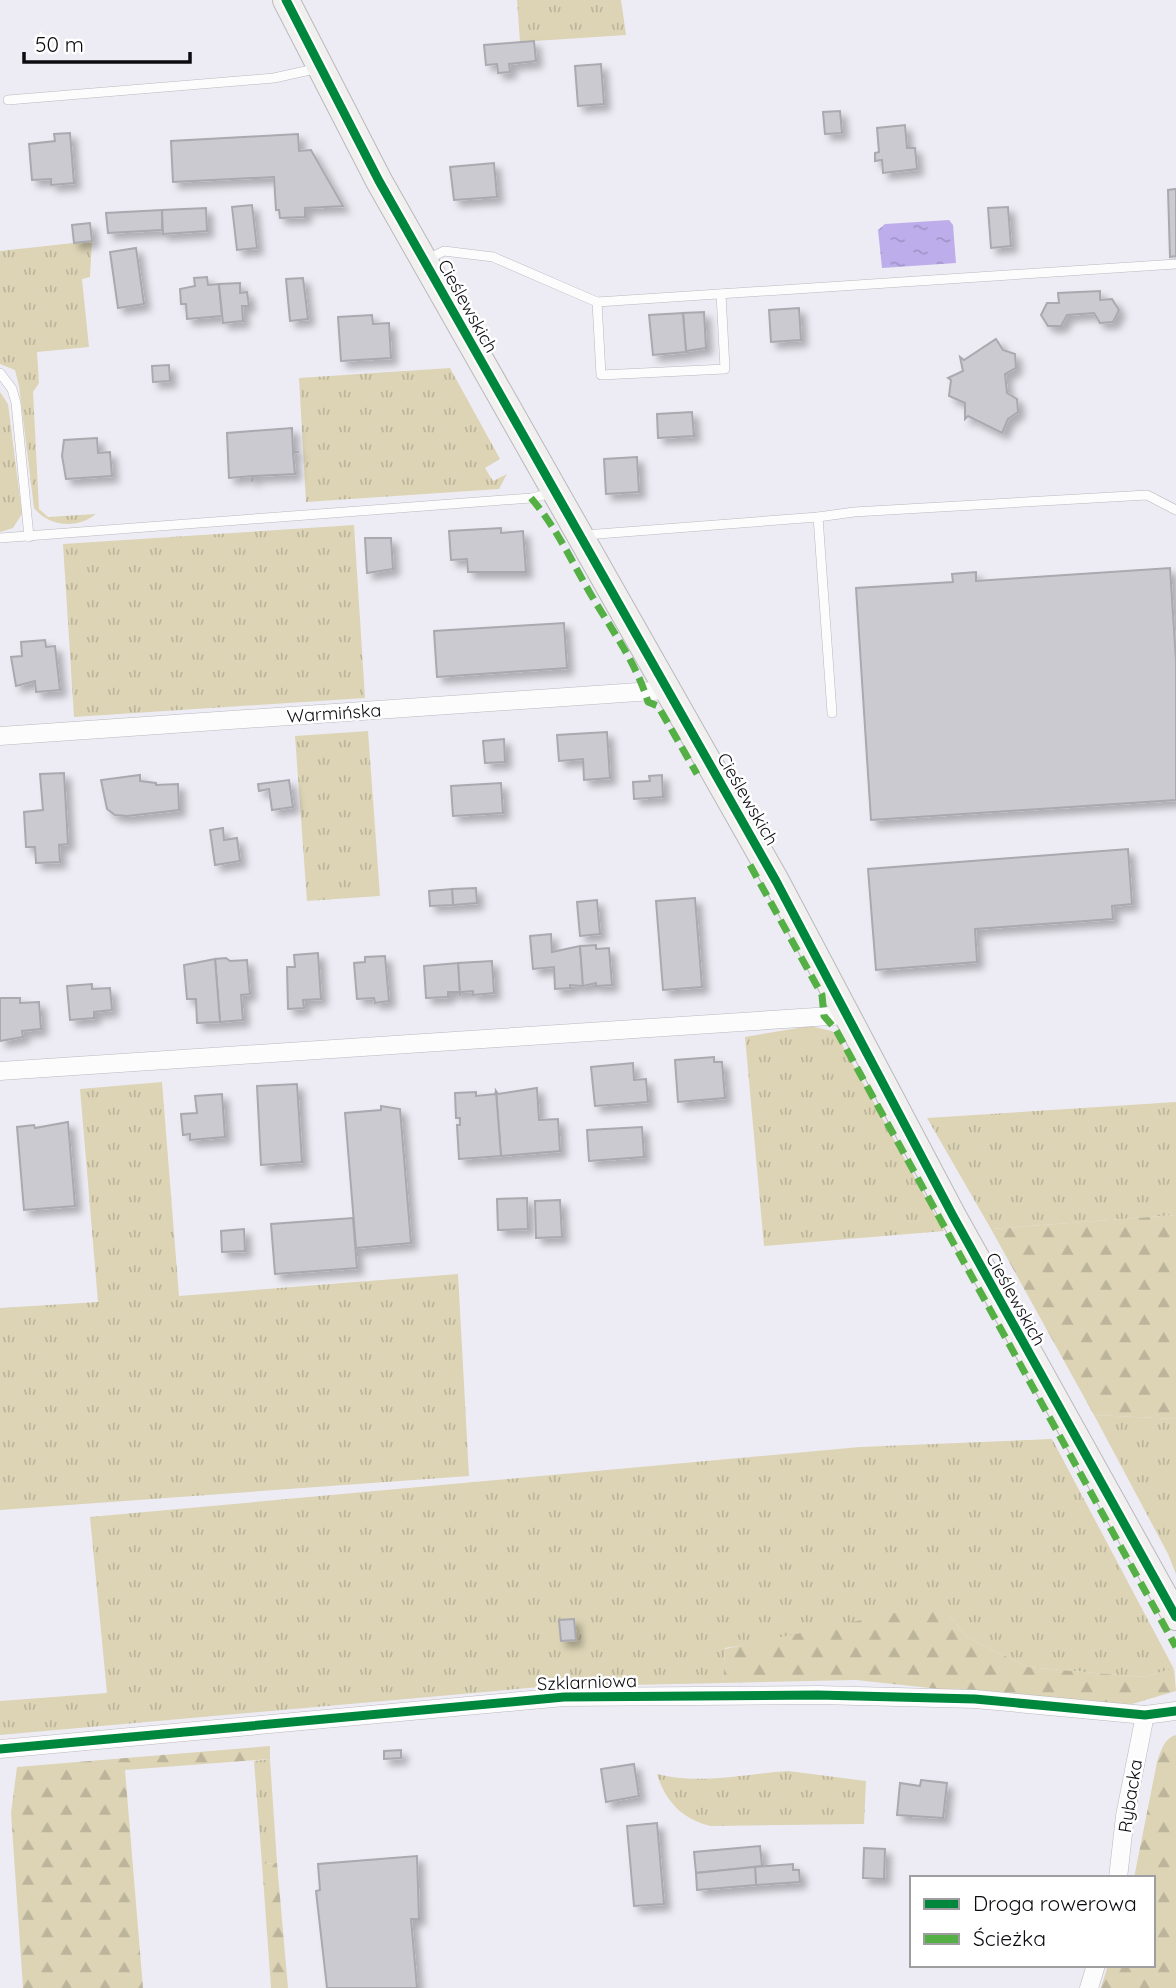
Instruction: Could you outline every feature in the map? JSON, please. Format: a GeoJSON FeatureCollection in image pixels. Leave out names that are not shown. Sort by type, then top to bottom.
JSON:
{"type":"FeatureCollection","features":[{"type":"Feature","properties":{"kind":"street","name":"Cieślewskich"},"geometry":{"type":"LineString","coordinates":[[286,0],[425,261],[578,536],[788,903],[953,1216],[1176,1617]]}},
{"type":"Feature","properties":{"kind":"street","name":"Warmińska"},"geometry":{"type":"LineString","coordinates":[[0,736],[667,690]]}},
{"type":"Feature","properties":{"kind":"street"},"geometry":{"type":"LineString","coordinates":[[0,1071],[846,1014]]}},
{"type":"Feature","properties":{"kind":"street","name":"Szklarniowa"},"geometry":{"type":"LineString","coordinates":[[0,1748],[564,1697],[818,1695],[975,1699],[1145,1715],[1176,1710]]}},
{"type":"Feature","properties":{"kind":"street","name":"Rybacka"},"geometry":{"type":"LineString","coordinates":[[1118,1876],[1125,1816],[1145,1715]]}},
{"type":"Feature","properties":{"kind":"street"},"geometry":{"type":"LineString","coordinates":[[1089,1988],[1095,1967]]}},
{"type":"Feature","properties":{"kind":"lane"},"geometry":{"type":"LineString","coordinates":[[8,100],[274,78],[321,67]]}},
{"type":"Feature","properties":{"kind":"lane"},"geometry":{"type":"LineString","coordinates":[[425,261],[444,251],[493,257],[597,302],[1176,264]]}},
{"type":"Feature","properties":{"kind":"lane"},"geometry":{"type":"LineString","coordinates":[[597,302],[601,375],[725,369],[721,294]]}},
{"type":"Feature","properties":{"kind":"lane"},"geometry":{"type":"LineString","coordinates":[[0,373],[12,389],[16,403],[29,537]]}},
{"type":"Feature","properties":{"kind":"lane"},"geometry":{"type":"LineString","coordinates":[[0,538],[531,498],[554,493]]}},
{"type":"Feature","properties":{"kind":"lane"},"geometry":{"type":"LineString","coordinates":[[578,536],[854,512],[1147,495],[1176,510]]}},
{"type":"Feature","properties":{"kind":"lane"},"geometry":{"type":"LineString","coordinates":[[818,517],[832,713]]}},
{"type":"Feature","properties":{"kind":"green space"},"geometry":{"type":"Polygon","coordinates":[[[517,0],[621,0],[626,35],[520,42],[517,0]]]}},
{"type":"Feature","properties":{"kind":"green space"},"geometry":{"type":"Polygon","coordinates":[[[92,241],[90,277],[82,279],[89,347],[37,352],[39,383],[33,392],[39,509],[48,517],[96,514],[81,522],[64,524],[47,519],[34,508],[19,386],[15,370],[0,364],[0,251],[92,241]]]}},
{"type":"Feature","properties":{"kind":"green space"},"geometry":{"type":"Polygon","coordinates":[[[450,368],[500,459],[485,468],[493,481],[507,474],[499,489],[306,502],[299,378],[450,368]]]}},
{"type":"Feature","properties":{"kind":"green space"},"geometry":{"type":"Polygon","coordinates":[[[0,392],[8,404],[22,514],[13,528],[0,532],[0,392]]]}},
{"type":"Feature","properties":{"kind":"green space"},"geometry":{"type":"Polygon","coordinates":[[[354,525],[365,698],[74,717],[63,544],[354,525]]]}},
{"type":"Feature","properties":{"kind":"green space"},"geometry":{"type":"Polygon","coordinates":[[[368,731],[380,896],[307,901],[295,736],[368,731]]]}},
{"type":"Feature","properties":{"kind":"green space"},"geometry":{"type":"Polygon","coordinates":[[[810,1026],[832,1031],[842,1044],[944,1231],[764,1246],[745,1037],[810,1026]]]}},
{"type":"Feature","properties":{"kind":"green space"},"geometry":{"type":"Polygon","coordinates":[[[162,1082],[179,1296],[458,1274],[469,1476],[0,1510],[0,1308],[98,1302],[80,1089],[162,1082]]]}},
{"type":"Feature","properties":{"kind":"green space"},"geometry":{"type":"Polygon","coordinates":[[[1176,1102],[1176,1215],[991,1229],[927,1118],[1176,1102]]]}},
{"type":"Feature","properties":{"kind":"green space"},"geometry":{"type":"Polygon","coordinates":[[[1176,1215],[1176,1419],[1094,1415],[991,1229],[1176,1215]]]}},
{"type":"Feature","properties":{"kind":"green space"},"geometry":{"type":"Polygon","coordinates":[[[1094,1415],[1176,1419],[1176,1574],[1168,1554],[1094,1415]]]}},
{"type":"Feature","properties":{"kind":"green space"},"geometry":{"type":"Polygon","coordinates":[[[1052,1439],[1174,1669],[1142,1677],[1027,1667],[967,1637],[949,1615],[725,1648],[723,1683],[540,1687],[0,1735],[0,1701],[107,1693],[90,1517],[860,1447],[1052,1439]]]}},
{"type":"Feature","properties":{"kind":"green space"},"geometry":{"type":"Polygon","coordinates":[[[923,1607],[949,1615],[967,1637],[1027,1667],[1142,1677],[1174,1669],[1176,1691],[1132,1704],[1060,1702],[856,1680],[723,1683],[725,1649],[923,1607]]]}},
{"type":"Feature","properties":{"kind":"green space"},"geometry":{"type":"Polygon","coordinates":[[[1176,1735],[1176,1988],[1101,1988],[1107,1967],[1155,1967],[1155,1876],[1134,1876],[1157,1762],[1166,1742],[1176,1735]]]}},
{"type":"Feature","properties":{"kind":"green space"},"geometry":{"type":"Polygon","coordinates":[[[270,1746],[270,1759],[125,1770],[143,1988],[23,1988],[11,1813],[17,1767],[270,1746]]]}},
{"type":"Feature","properties":{"kind":"green space"},"geometry":{"type":"Polygon","coordinates":[[[270,1759],[277,1863],[262,1864],[254,1761],[270,1759]]]}},
{"type":"Feature","properties":{"kind":"green space"},"geometry":{"type":"Polygon","coordinates":[[[788,1771],[866,1781],[864,1824],[711,1826],[692,1819],[676,1808],[665,1793],[657,1774],[706,1779],[788,1771]]]}},
{"type":"Feature","properties":{"kind":"green space"},"geometry":{"type":"Polygon","coordinates":[[[277,1863],[288,1988],[271,1988],[262,1864],[277,1863]]]}},
{"type":"Feature","properties":{"kind":"water"},"geometry":{"type":"Polygon","coordinates":[[[949,220],[953,225],[956,263],[882,268],[878,230],[885,224],[949,220]]]}},
{"type":"Feature","properties":{"kind":"building"},"geometry":{"type":"Polygon","coordinates":[[[534,41],[536,61],[509,64],[510,72],[498,73],[497,64],[486,65],[484,45],[534,41]]]}},
{"type":"Feature","properties":{"kind":"building"},"geometry":{"type":"Polygon","coordinates":[[[601,64],[604,104],[578,106],[575,66],[601,64]]]}},
{"type":"Feature","properties":{"kind":"building"},"geometry":{"type":"Polygon","coordinates":[[[840,111],[842,133],[825,134],[823,112],[840,111]]]}},
{"type":"Feature","properties":{"kind":"building"},"geometry":{"type":"Polygon","coordinates":[[[905,125],[907,148],[915,148],[917,169],[883,173],[882,160],[875,161],[875,153],[879,152],[877,128],[905,125]]]}},
{"type":"Feature","properties":{"kind":"building"},"geometry":{"type":"Polygon","coordinates":[[[70,133],[74,183],[51,185],[51,179],[32,180],[29,144],[55,141],[54,134],[70,133]]]}},
{"type":"Feature","properties":{"kind":"building"},"geometry":{"type":"Polygon","coordinates":[[[298,134],[299,151],[311,150],[343,206],[305,208],[305,217],[280,218],[279,210],[276,210],[274,177],[173,182],[171,141],[298,134]]]}},
{"type":"Feature","properties":{"kind":"building"},"geometry":{"type":"Polygon","coordinates":[[[494,163],[497,197],[454,200],[450,167],[494,163]]]}},
{"type":"Feature","properties":{"kind":"building"},"geometry":{"type":"Polygon","coordinates":[[[1176,189],[1176,256],[1170,257],[1168,190],[1176,189]]]}},
{"type":"Feature","properties":{"kind":"building"},"geometry":{"type":"Polygon","coordinates":[[[252,205],[257,248],[237,250],[232,207],[252,205]]]}},
{"type":"Feature","properties":{"kind":"building"},"geometry":{"type":"Polygon","coordinates":[[[1008,207],[1011,246],[991,248],[988,208],[1008,207]]]}},
{"type":"Feature","properties":{"kind":"building"},"geometry":{"type":"Polygon","coordinates":[[[206,208],[207,231],[163,234],[162,210],[206,208]]]}},
{"type":"Feature","properties":{"kind":"building"},"geometry":{"type":"Polygon","coordinates":[[[162,210],[162,230],[108,233],[106,213],[162,210]]]}},
{"type":"Feature","properties":{"kind":"building"},"geometry":{"type":"Polygon","coordinates":[[[90,223],[92,241],[74,243],[72,225],[90,223]]]}},
{"type":"Feature","properties":{"kind":"building"},"geometry":{"type":"Polygon","coordinates":[[[136,248],[144,304],[118,308],[110,252],[136,248]]]}},
{"type":"Feature","properties":{"kind":"building"},"geometry":{"type":"Polygon","coordinates":[[[207,277],[208,285],[219,284],[222,316],[187,319],[186,304],[181,304],[180,289],[195,286],[194,278],[207,277]]]}},
{"type":"Feature","properties":{"kind":"building"},"geometry":{"type":"Polygon","coordinates":[[[303,278],[308,319],[290,321],[286,279],[303,278]]]}},
{"type":"Feature","properties":{"kind":"building"},"geometry":{"type":"Polygon","coordinates":[[[240,283],[240,293],[247,292],[249,306],[242,306],[243,321],[223,323],[219,284],[240,283]]]}},
{"type":"Feature","properties":{"kind":"building"},"geometry":{"type":"Polygon","coordinates":[[[1100,291],[1100,300],[1112,299],[1119,310],[1113,322],[1100,323],[1094,313],[1067,315],[1061,326],[1048,326],[1041,315],[1047,303],[1059,303],[1058,293],[1100,291]]]}},
{"type":"Feature","properties":{"kind":"building"},"geometry":{"type":"Polygon","coordinates":[[[799,308],[801,340],[771,342],[769,310],[799,308]]]}},
{"type":"Feature","properties":{"kind":"building"},"geometry":{"type":"Polygon","coordinates":[[[704,312],[706,348],[686,351],[683,313],[704,312]]]}},
{"type":"Feature","properties":{"kind":"building"},"geometry":{"type":"Polygon","coordinates":[[[683,313],[686,352],[653,355],[649,315],[683,313]]]}},
{"type":"Feature","properties":{"kind":"building"},"geometry":{"type":"Polygon","coordinates":[[[372,315],[373,324],[389,323],[391,358],[341,361],[338,317],[372,315]]]}},
{"type":"Feature","properties":{"kind":"building"},"geometry":{"type":"Polygon","coordinates":[[[996,339],[1003,350],[1015,354],[1016,368],[1005,374],[1007,393],[1017,399],[1018,412],[1008,419],[1002,433],[968,416],[965,419],[965,403],[949,396],[951,380],[948,378],[963,371],[960,357],[964,360],[996,339]]]}},
{"type":"Feature","properties":{"kind":"building"},"geometry":{"type":"Polygon","coordinates":[[[169,365],[170,381],[153,382],[152,366],[169,365]]]}},
{"type":"Feature","properties":{"kind":"building"},"geometry":{"type":"Polygon","coordinates":[[[692,412],[694,436],[658,438],[657,414],[692,412]]]}},
{"type":"Feature","properties":{"kind":"building"},"geometry":{"type":"Polygon","coordinates":[[[292,428],[293,451],[299,452],[293,453],[295,474],[254,476],[252,482],[252,476],[229,478],[227,433],[292,428]]]}},
{"type":"Feature","properties":{"kind":"building"},"geometry":{"type":"Polygon","coordinates":[[[97,438],[98,453],[110,452],[112,476],[66,479],[62,456],[64,440],[97,438]]]}},
{"type":"Feature","properties":{"kind":"building"},"geometry":{"type":"Polygon","coordinates":[[[637,457],[639,492],[606,494],[604,459],[637,457]]]}},
{"type":"Feature","properties":{"kind":"building"},"geometry":{"type":"Polygon","coordinates":[[[501,528],[501,533],[523,531],[526,572],[468,572],[467,559],[451,560],[449,531],[501,528]]]}},
{"type":"Feature","properties":{"kind":"building"},"geometry":{"type":"Polygon","coordinates":[[[365,538],[391,538],[393,569],[367,573],[365,538]]]}},
{"type":"Feature","properties":{"kind":"building"},"geometry":{"type":"Polygon","coordinates":[[[1170,568],[1176,661],[1176,800],[871,820],[856,588],[953,582],[952,574],[976,572],[976,581],[1170,568]]]}},
{"type":"Feature","properties":{"kind":"building"},"geometry":{"type":"Polygon","coordinates":[[[564,623],[567,668],[437,677],[434,631],[564,623]]]}},
{"type":"Feature","properties":{"kind":"building"},"geometry":{"type":"Polygon","coordinates":[[[45,640],[46,647],[55,646],[60,690],[36,692],[35,681],[16,686],[11,657],[22,656],[21,642],[45,640]]]}},
{"type":"Feature","properties":{"kind":"building"},"geometry":{"type":"Polygon","coordinates":[[[607,732],[610,778],[584,780],[583,759],[559,761],[557,735],[607,732]]]}},
{"type":"Feature","properties":{"kind":"building"},"geometry":{"type":"Polygon","coordinates":[[[504,739],[505,762],[485,763],[483,741],[504,739]]]}},
{"type":"Feature","properties":{"kind":"building"},"geometry":{"type":"Polygon","coordinates":[[[64,773],[68,844],[59,845],[60,862],[36,863],[35,847],[26,847],[24,812],[43,810],[40,774],[64,773]]]}},
{"type":"Feature","properties":{"kind":"building"},"geometry":{"type":"Polygon","coordinates":[[[140,775],[140,781],[156,785],[178,784],[179,810],[127,816],[115,815],[107,809],[101,780],[140,775]]]}},
{"type":"Feature","properties":{"kind":"building"},"geometry":{"type":"Polygon","coordinates":[[[662,775],[663,797],[634,799],[633,782],[650,781],[649,776],[662,775]]]}},
{"type":"Feature","properties":{"kind":"building"},"geometry":{"type":"Polygon","coordinates":[[[289,780],[293,807],[272,810],[269,789],[259,791],[258,784],[289,780]]]}},
{"type":"Feature","properties":{"kind":"building"},"geometry":{"type":"Polygon","coordinates":[[[501,783],[503,813],[453,816],[451,786],[501,783]]]}},
{"type":"Feature","properties":{"kind":"building"},"geometry":{"type":"Polygon","coordinates":[[[223,828],[224,840],[237,838],[240,861],[215,865],[210,830],[223,828]]]}},
{"type":"Feature","properties":{"kind":"building"},"geometry":{"type":"Polygon","coordinates":[[[1128,849],[1132,904],[1112,906],[1113,919],[975,929],[977,962],[876,970],[868,869],[1128,849]]]}},
{"type":"Feature","properties":{"kind":"building"},"geometry":{"type":"Polygon","coordinates":[[[476,888],[477,903],[453,905],[452,889],[476,888]]]}},
{"type":"Feature","properties":{"kind":"building"},"geometry":{"type":"Polygon","coordinates":[[[452,889],[453,905],[430,906],[429,891],[452,889]]]}},
{"type":"Feature","properties":{"kind":"building"},"geometry":{"type":"Polygon","coordinates":[[[695,898],[702,987],[663,990],[656,901],[695,898]]]}},
{"type":"Feature","properties":{"kind":"building"},"geometry":{"type":"Polygon","coordinates":[[[597,900],[600,934],[580,936],[577,902],[597,900]]]}},
{"type":"Feature","properties":{"kind":"building"},"geometry":{"type":"Polygon","coordinates":[[[551,934],[552,952],[580,946],[583,986],[570,985],[570,988],[555,989],[554,967],[533,969],[530,936],[551,934]]]}},
{"type":"Feature","properties":{"kind":"building"},"geometry":{"type":"Polygon","coordinates":[[[596,945],[596,949],[609,948],[612,985],[596,986],[596,983],[583,986],[580,946],[596,945]]]}},
{"type":"Feature","properties":{"kind":"building"},"geometry":{"type":"Polygon","coordinates":[[[318,953],[321,999],[303,1000],[304,1008],[288,1009],[287,967],[295,967],[294,955],[318,953]]]}},
{"type":"Feature","properties":{"kind":"building"},"geometry":{"type":"Polygon","coordinates":[[[385,956],[389,1001],[375,1003],[374,998],[357,999],[354,963],[365,962],[365,957],[385,956]]]}},
{"type":"Feature","properties":{"kind":"building"},"geometry":{"type":"Polygon","coordinates":[[[226,958],[230,961],[247,960],[250,994],[241,995],[243,1020],[220,1022],[215,959],[226,958]]]}},
{"type":"Feature","properties":{"kind":"building"},"geometry":{"type":"Polygon","coordinates":[[[215,959],[220,1022],[197,1023],[196,999],[187,999],[184,965],[215,959]]]}},
{"type":"Feature","properties":{"kind":"building"},"geometry":{"type":"Polygon","coordinates":[[[492,961],[494,993],[473,995],[473,991],[461,992],[460,996],[458,963],[492,961]]]}},
{"type":"Feature","properties":{"kind":"building"},"geometry":{"type":"Polygon","coordinates":[[[458,963],[460,996],[459,992],[448,992],[448,997],[426,998],[424,966],[458,963]]]}},
{"type":"Feature","properties":{"kind":"building"},"geometry":{"type":"Polygon","coordinates":[[[92,984],[92,989],[110,988],[112,1010],[94,1012],[94,1018],[70,1020],[67,986],[92,984]]]}},
{"type":"Feature","properties":{"kind":"building"},"geometry":{"type":"Polygon","coordinates":[[[0,998],[20,998],[20,1003],[39,1002],[41,1029],[22,1031],[23,1037],[0,1041],[0,998]]]}},
{"type":"Feature","properties":{"kind":"building"},"geometry":{"type":"Polygon","coordinates":[[[714,1057],[714,1062],[722,1062],[725,1098],[678,1102],[675,1060],[714,1057]]]}},
{"type":"Feature","properties":{"kind":"building"},"geometry":{"type":"Polygon","coordinates":[[[633,1063],[634,1080],[646,1079],[648,1102],[595,1106],[591,1067],[633,1063]]]}},
{"type":"Feature","properties":{"kind":"building"},"geometry":{"type":"Polygon","coordinates":[[[297,1084],[302,1162],[261,1165],[257,1086],[297,1084]]]}},
{"type":"Feature","properties":{"kind":"building"},"geometry":{"type":"Polygon","coordinates":[[[537,1088],[539,1120],[558,1119],[560,1151],[501,1156],[496,1091],[498,1094],[537,1088]]]}},
{"type":"Feature","properties":{"kind":"building"},"geometry":{"type":"Polygon","coordinates":[[[496,1091],[501,1156],[459,1159],[457,1125],[460,1125],[460,1118],[456,1118],[455,1093],[476,1092],[476,1096],[495,1094],[496,1091]]]}},
{"type":"Feature","properties":{"kind":"building"},"geometry":{"type":"Polygon","coordinates":[[[222,1094],[225,1137],[190,1140],[190,1134],[183,1135],[181,1114],[197,1113],[195,1096],[222,1094]]]}},
{"type":"Feature","properties":{"kind":"building"},"geometry":{"type":"Polygon","coordinates":[[[381,1106],[400,1109],[411,1243],[356,1248],[345,1113],[381,1110],[381,1106]]]}},
{"type":"Feature","properties":{"kind":"building"},"geometry":{"type":"Polygon","coordinates":[[[68,1122],[75,1206],[24,1210],[17,1127],[34,1125],[35,1128],[68,1122]]]}},
{"type":"Feature","properties":{"kind":"building"},"geometry":{"type":"Polygon","coordinates":[[[642,1127],[644,1157],[589,1161],[587,1130],[642,1127]]]}},
{"type":"Feature","properties":{"kind":"building"},"geometry":{"type":"Polygon","coordinates":[[[527,1198],[528,1229],[498,1230],[497,1199],[527,1198]]]}},
{"type":"Feature","properties":{"kind":"building"},"geometry":{"type":"Polygon","coordinates":[[[560,1200],[562,1237],[536,1238],[535,1201],[560,1200]]]}},
{"type":"Feature","properties":{"kind":"building"},"geometry":{"type":"Polygon","coordinates":[[[353,1218],[357,1268],[275,1274],[271,1224],[353,1218]]]}},
{"type":"Feature","properties":{"kind":"building"},"geometry":{"type":"Polygon","coordinates":[[[244,1229],[245,1251],[222,1252],[221,1231],[244,1229]]]}},
{"type":"Feature","properties":{"kind":"building"},"geometry":{"type":"Polygon","coordinates":[[[574,1619],[576,1640],[561,1641],[559,1620],[574,1619]]]}},
{"type":"Feature","properties":{"kind":"building"},"geometry":{"type":"Polygon","coordinates":[[[401,1750],[401,1758],[384,1759],[384,1751],[401,1750]]]}},
{"type":"Feature","properties":{"kind":"building"},"geometry":{"type":"Polygon","coordinates":[[[634,1764],[639,1796],[606,1802],[601,1769],[634,1764]]]}},
{"type":"Feature","properties":{"kind":"building"},"geometry":{"type":"Polygon","coordinates":[[[921,1780],[947,1783],[943,1818],[897,1815],[900,1783],[920,1786],[921,1780]]]}},
{"type":"Feature","properties":{"kind":"building"},"geometry":{"type":"Polygon","coordinates":[[[657,1823],[664,1904],[634,1906],[627,1826],[657,1823]]]}},
{"type":"Feature","properties":{"kind":"building"},"geometry":{"type":"Polygon","coordinates":[[[760,1846],[762,1866],[696,1873],[694,1852],[760,1846]]]}},
{"type":"Feature","properties":{"kind":"building"},"geometry":{"type":"Polygon","coordinates":[[[864,1848],[885,1849],[884,1879],[863,1878],[864,1848]]]}},
{"type":"Feature","properties":{"kind":"building"},"geometry":{"type":"Polygon","coordinates":[[[417,1856],[419,1919],[411,1919],[417,1988],[327,1988],[316,1891],[320,1890],[318,1864],[417,1856]]]}},
{"type":"Feature","properties":{"kind":"building"},"geometry":{"type":"Polygon","coordinates":[[[793,1864],[793,1870],[799,1870],[800,1882],[756,1885],[755,1867],[793,1864]]]}},
{"type":"Feature","properties":{"kind":"building"},"geometry":{"type":"Polygon","coordinates":[[[755,1867],[756,1885],[697,1890],[696,1873],[755,1867]]]}},
{"type":"Feature","properties":{"kind":"marked path"},"geometry":{"type":"LineString","coordinates":[[531,498],[556,532],[622,646],[637,673],[648,702],[658,706],[697,774]]}},
{"type":"Feature","properties":{"kind":"marked path"},"geometry":{"type":"LineString","coordinates":[[750,865],[822,995],[824,1016],[836,1030],[1176,1647]]}},
{"type":"Feature","properties":{"kind":"cycle path"},"geometry":{"type":"LineString","coordinates":[[286,0],[379,181],[776,881],[953,1216],[1176,1617]]}},
{"type":"Feature","properties":{"kind":"cycle path"},"geometry":{"type":"LineString","coordinates":[[0,1749],[564,1697],[818,1695],[975,1699],[1145,1715],[1176,1711]]}}]}
